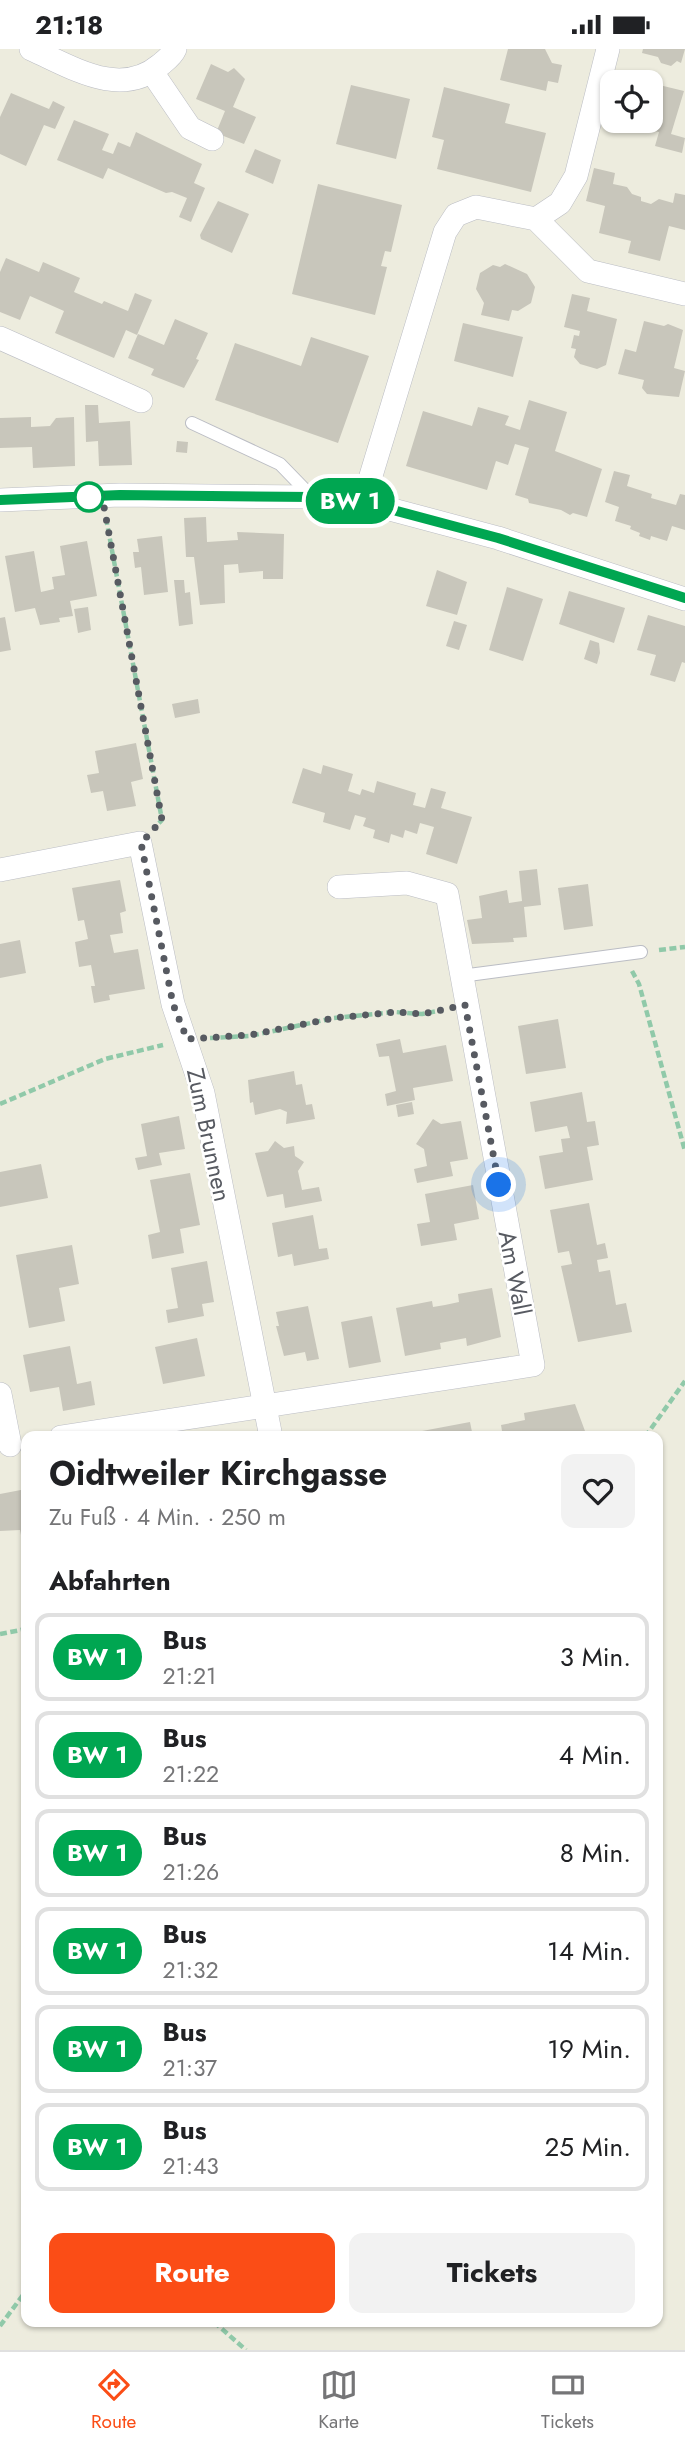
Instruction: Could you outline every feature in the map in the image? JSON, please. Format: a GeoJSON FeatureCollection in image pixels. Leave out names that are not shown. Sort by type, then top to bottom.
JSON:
{"type":"FeatureCollection","features":[{"type":"Feature","properties":{"kind":"street"},"geometry":{"type":"LineString","coordinates":[[31,49],[100,79],[125,81],[152,72],[175,49]]}},
{"type":"Feature","properties":{"kind":"street"},"geometry":{"type":"LineString","coordinates":[[536,219],[560,204],[576,176],[608,49]]}},
{"type":"Feature","properties":{"kind":"street"},"geometry":{"type":"LineString","coordinates":[[152,72],[190,128],[212,139]]}},
{"type":"Feature","properties":{"kind":"street"},"geometry":{"type":"LineString","coordinates":[[363,502],[445,232],[456,215],[476,207],[536,219],[588,271],[685,294]]}},
{"type":"Feature","properties":{"kind":"street"},"geometry":{"type":"LineString","coordinates":[[0,338],[141,401]]}},
{"type":"Feature","properties":{"kind":"street"},"geometry":{"type":"LineString","coordinates":[[0,500],[102,496],[312,497],[363,502],[498,538],[685,599]]}},
{"type":"Feature","properties":{"kind":"street"},"geometry":{"type":"LineString","coordinates":[[0,870],[141,843]]}},
{"type":"Feature","properties":{"kind":"street","name":"Zum Brunnen"},"geometry":{"type":"LineString","coordinates":[[141,843],[173,1004],[203,1093],[262,1405],[269,1431]]}},
{"type":"Feature","properties":{"kind":"street","name":"Am Wall"},"geometry":{"type":"LineString","coordinates":[[262,1405],[533,1365],[465,1005],[447,894],[407,883],[339,887]]}},
{"type":"Feature","properties":{"kind":"street"},"geometry":{"type":"LineString","coordinates":[[0,1394],[12,1445]]}},
{"type":"Feature","properties":{"kind":"street"},"geometry":{"type":"LineString","coordinates":[[99,1431],[262,1405]]}},
{"type":"Feature","properties":{"kind":"lane"},"geometry":{"type":"LineString","coordinates":[[192,423],[280,464],[312,497]]}},
{"type":"Feature","properties":{"kind":"lane"},"geometry":{"type":"LineString","coordinates":[[461,976],[641,953]]}},
{"type":"Feature","properties":{"kind":"path"},"geometry":{"type":"LineString","coordinates":[[102,496],[162,820],[141,843]]}},
{"type":"Feature","properties":{"kind":"path"},"geometry":{"type":"LineString","coordinates":[[641,953],[685,947]]}},
{"type":"Feature","properties":{"kind":"path"},"geometry":{"type":"LineString","coordinates":[[625,955],[639,984],[685,1151]]}},
{"type":"Feature","properties":{"kind":"path"},"geometry":{"type":"LineString","coordinates":[[0,1104],[105,1059],[187,1039],[250,1035],[334,1018],[395,1012],[422,1014],[465,1005]]}},
{"type":"Feature","properties":{"kind":"path"},"geometry":{"type":"LineString","coordinates":[[649,1431],[685,1381]]}},
{"type":"Feature","properties":{"kind":"path"},"geometry":{"type":"LineString","coordinates":[[0,1634],[21,1630]]}},
{"type":"Feature","properties":{"kind":"path"},"geometry":{"type":"LineString","coordinates":[[0,2326],[21,2298]]}},
{"type":"Feature","properties":{"kind":"path"},"geometry":{"type":"LineString","coordinates":[[220,2327],[246,2350]]}},
{"type":"Feature","properties":{"kind":"building"},"geometry":{"type":"Polygon","coordinates":[[[508,49],[545,49],[552,63],[562,65],[558,83],[548,81],[546,91],[500,80],[508,49]]]}},
{"type":"Feature","properties":{"kind":"building"},"geometry":{"type":"Polygon","coordinates":[[[643,49],[685,49],[681,63],[677,61],[671,66],[661,63],[658,57],[642,53],[643,49]]]}},
{"type":"Feature","properties":{"kind":"building"},"geometry":{"type":"Polygon","coordinates":[[[211,64],[228,72],[234,68],[245,79],[233,107],[256,117],[244,144],[216,133],[225,111],[196,99],[211,64]]]}},
{"type":"Feature","properties":{"kind":"building"},"geometry":{"type":"Polygon","coordinates":[[[351,85],[410,99],[396,159],[336,144],[351,85]]]}},
{"type":"Feature","properties":{"kind":"building"},"geometry":{"type":"Polygon","coordinates":[[[663,86],[684,91],[671,134],[685,138],[682,153],[655,146],[659,133],[663,133],[663,86]]]}},
{"type":"Feature","properties":{"kind":"building"},"geometry":{"type":"Polygon","coordinates":[[[444,87],[510,104],[505,123],[546,133],[531,192],[437,169],[444,140],[432,137],[444,87]]]}},
{"type":"Feature","properties":{"kind":"building"},"geometry":{"type":"Polygon","coordinates":[[[11,93],[49,109],[53,101],[65,107],[55,129],[44,125],[26,166],[0,154],[0,117],[11,93]]]}},
{"type":"Feature","properties":{"kind":"building"},"geometry":{"type":"Polygon","coordinates":[[[74,120],[109,134],[102,150],[113,154],[118,142],[130,147],[136,132],[202,164],[194,183],[205,188],[191,222],[179,217],[187,198],[172,192],[166,193],[108,168],[103,179],[57,160],[74,120]]]}},
{"type":"Feature","properties":{"kind":"building"},"geometry":{"type":"Polygon","coordinates":[[[255,149],[281,160],[273,184],[245,172],[255,149]]]}},
{"type":"Feature","properties":{"kind":"building"},"geometry":{"type":"Polygon","coordinates":[[[594,168],[615,173],[613,184],[627,187],[632,194],[641,197],[641,201],[651,204],[659,199],[673,203],[675,193],[685,195],[685,230],[669,226],[660,261],[628,253],[631,241],[599,233],[605,206],[586,201],[594,168]]]}},
{"type":"Feature","properties":{"kind":"building"},"geometry":{"type":"Polygon","coordinates":[[[318,184],[402,205],[391,252],[385,251],[381,266],[387,267],[375,315],[292,294],[318,184]]]}},
{"type":"Feature","properties":{"kind":"building"},"geometry":{"type":"Polygon","coordinates":[[[218,201],[249,214],[232,253],[201,239],[200,235],[218,201]]]}},
{"type":"Feature","properties":{"kind":"building"},"geometry":{"type":"Polygon","coordinates":[[[6,258],[39,272],[43,262],[80,278],[74,292],[102,304],[104,301],[128,311],[135,293],[152,300],[137,335],[126,330],[114,358],[55,333],[64,311],[30,296],[20,320],[0,312],[0,272],[6,258]]]}},
{"type":"Feature","properties":{"kind":"building"},"geometry":{"type":"Polygon","coordinates":[[[505,264],[527,274],[535,287],[531,303],[518,311],[512,310],[509,321],[481,315],[484,303],[476,289],[480,273],[493,265],[500,267],[505,264]]]}},
{"type":"Feature","properties":{"kind":"building"},"geometry":{"type":"Polygon","coordinates":[[[572,294],[590,298],[587,311],[617,319],[606,365],[597,369],[580,364],[574,357],[576,349],[571,348],[574,335],[579,336],[580,331],[564,327],[572,294]]]}},
{"type":"Feature","properties":{"kind":"building"},"geometry":{"type":"Polygon","coordinates":[[[175,319],[208,333],[196,359],[199,360],[184,388],[151,375],[154,369],[128,358],[138,334],[164,345],[175,319]]]}},
{"type":"Feature","properties":{"kind":"building"},"geometry":{"type":"Polygon","coordinates":[[[644,321],[664,326],[668,324],[683,330],[674,368],[685,371],[679,397],[647,394],[642,388],[644,380],[618,374],[625,349],[636,352],[644,321]]]}},
{"type":"Feature","properties":{"kind":"building"},"geometry":{"type":"Polygon","coordinates":[[[463,323],[523,337],[513,377],[454,361],[463,323]]]}},
{"type":"Feature","properties":{"kind":"building"},"geometry":{"type":"Polygon","coordinates":[[[311,337],[369,356],[338,443],[215,400],[235,343],[301,366],[311,337]]]}},
{"type":"Feature","properties":{"kind":"building"},"geometry":{"type":"Polygon","coordinates":[[[529,400],[567,412],[555,451],[602,469],[587,517],[529,503],[528,499],[515,495],[529,448],[515,444],[508,465],[496,461],[487,490],[406,466],[423,411],[472,426],[478,407],[509,416],[505,425],[520,430],[529,400]]]}},
{"type":"Feature","properties":{"kind":"building"},"geometry":{"type":"Polygon","coordinates":[[[85,405],[98,405],[99,423],[130,421],[132,465],[99,466],[98,441],[86,442],[85,405]]]}},
{"type":"Feature","properties":{"kind":"building"},"geometry":{"type":"Polygon","coordinates":[[[31,417],[31,427],[50,426],[56,418],[74,417],[75,466],[33,468],[32,447],[0,448],[0,418],[31,417]]]}},
{"type":"Feature","properties":{"kind":"building"},"geometry":{"type":"Polygon","coordinates":[[[177,441],[188,442],[187,453],[176,452],[177,441]]]}},
{"type":"Feature","properties":{"kind":"building"},"geometry":{"type":"Polygon","coordinates":[[[614,471],[630,475],[627,486],[652,494],[651,498],[676,505],[680,494],[685,495],[685,530],[672,526],[667,541],[651,536],[650,540],[639,536],[640,533],[630,529],[631,526],[615,521],[619,507],[605,502],[614,471]]]}},
{"type":"Feature","properties":{"kind":"building"},"geometry":{"type":"Polygon","coordinates":[[[206,517],[207,542],[238,540],[237,532],[284,534],[283,579],[263,579],[263,571],[239,573],[238,564],[224,565],[225,603],[200,605],[194,557],[186,557],[184,518],[206,517]]]}},
{"type":"Feature","properties":{"kind":"building"},"geometry":{"type":"Polygon","coordinates":[[[162,536],[168,592],[144,595],[141,567],[135,568],[133,552],[139,552],[137,539],[162,536]]]}},
{"type":"Feature","properties":{"kind":"building"},"geometry":{"type":"Polygon","coordinates":[[[87,541],[97,596],[70,601],[73,616],[59,618],[60,622],[40,625],[35,608],[15,612],[5,556],[34,551],[41,592],[54,589],[52,577],[65,575],[60,546],[87,541]]]}},
{"type":"Feature","properties":{"kind":"building"},"geometry":{"type":"Polygon","coordinates":[[[437,570],[467,582],[457,615],[426,606],[437,570]]]}},
{"type":"Feature","properties":{"kind":"building"},"geometry":{"type":"Polygon","coordinates":[[[174,580],[184,580],[185,593],[190,592],[193,624],[179,626],[174,580]]]}},
{"type":"Feature","properties":{"kind":"building"},"geometry":{"type":"Polygon","coordinates":[[[507,587],[543,599],[523,661],[489,650],[507,587]]]}},
{"type":"Feature","properties":{"kind":"building"},"geometry":{"type":"Polygon","coordinates":[[[569,591],[625,608],[614,643],[559,624],[569,591]]]}},
{"type":"Feature","properties":{"kind":"building"},"geometry":{"type":"Polygon","coordinates":[[[88,607],[91,630],[78,633],[74,609],[88,607]]]}},
{"type":"Feature","properties":{"kind":"building"},"geometry":{"type":"Polygon","coordinates":[[[648,615],[685,626],[685,663],[682,662],[675,682],[650,675],[656,655],[637,650],[648,615]]]}},
{"type":"Feature","properties":{"kind":"building"},"geometry":{"type":"Polygon","coordinates":[[[5,617],[11,650],[0,652],[0,618],[5,617]]]}},
{"type":"Feature","properties":{"kind":"building"},"geometry":{"type":"Polygon","coordinates":[[[454,621],[467,625],[459,650],[446,646],[454,621]]]}},
{"type":"Feature","properties":{"kind":"building"},"geometry":{"type":"Polygon","coordinates":[[[590,640],[599,643],[597,664],[584,659],[590,640]]]}},
{"type":"Feature","properties":{"kind":"building"},"geometry":{"type":"Polygon","coordinates":[[[198,699],[200,713],[175,718],[172,704],[198,699]]]}},
{"type":"Feature","properties":{"kind":"building"},"geometry":{"type":"Polygon","coordinates":[[[136,743],[143,779],[131,782],[136,806],[107,811],[103,791],[91,793],[87,775],[99,773],[95,751],[136,743]]]}},
{"type":"Feature","properties":{"kind":"building"},"geometry":{"type":"Polygon","coordinates":[[[323,765],[353,774],[348,791],[360,795],[362,789],[374,793],[377,781],[416,793],[413,805],[425,808],[431,788],[446,792],[441,808],[472,817],[457,864],[426,854],[434,827],[420,823],[417,834],[405,830],[403,838],[391,834],[389,843],[373,838],[375,830],[363,826],[366,818],[355,815],[350,830],[323,822],[325,813],[292,803],[303,768],[321,774],[323,765]]]}},
{"type":"Feature","properties":{"kind":"building"},"geometry":{"type":"Polygon","coordinates":[[[537,869],[541,905],[524,907],[527,937],[513,938],[514,942],[472,944],[467,920],[482,918],[479,896],[507,890],[509,903],[522,901],[519,871],[537,869]]]}},
{"type":"Feature","properties":{"kind":"building"},"geometry":{"type":"Polygon","coordinates":[[[120,880],[126,911],[120,913],[123,933],[110,935],[114,953],[138,949],[145,989],[109,995],[110,1000],[94,1003],[91,986],[95,986],[91,965],[79,967],[75,942],[88,939],[84,920],[78,921],[72,888],[120,880]]]}},
{"type":"Feature","properties":{"kind":"building"},"geometry":{"type":"Polygon","coordinates":[[[588,884],[593,926],[564,930],[558,888],[588,884]]]}},
{"type":"Feature","properties":{"kind":"building"},"geometry":{"type":"Polygon","coordinates":[[[20,940],[26,973],[0,978],[0,944],[20,940]]]}},
{"type":"Feature","properties":{"kind":"building"},"geometry":{"type":"Polygon","coordinates":[[[558,1019],[566,1068],[526,1074],[518,1026],[558,1019]]]}},
{"type":"Feature","properties":{"kind":"building"},"geometry":{"type":"Polygon","coordinates":[[[400,1039],[403,1053],[446,1045],[453,1081],[413,1088],[415,1100],[387,1106],[385,1094],[396,1091],[389,1056],[379,1057],[376,1044],[400,1039]]]}},
{"type":"Feature","properties":{"kind":"building"},"geometry":{"type":"Polygon","coordinates":[[[294,1071],[296,1085],[302,1084],[306,1105],[312,1104],[315,1119],[286,1124],[287,1112],[280,1109],[255,1115],[253,1102],[250,1103],[248,1080],[294,1071]]]}},
{"type":"Feature","properties":{"kind":"building"},"geometry":{"type":"Polygon","coordinates":[[[582,1092],[587,1122],[595,1121],[599,1145],[587,1147],[593,1180],[545,1189],[539,1156],[563,1152],[561,1139],[570,1138],[567,1126],[535,1132],[530,1102],[582,1092]]]}},
{"type":"Feature","properties":{"kind":"building"},"geometry":{"type":"Polygon","coordinates":[[[412,1102],[414,1114],[398,1117],[396,1105],[412,1102]]]}},
{"type":"Feature","properties":{"kind":"building"},"geometry":{"type":"Polygon","coordinates":[[[179,1116],[185,1149],[159,1153],[162,1165],[138,1170],[135,1158],[147,1156],[141,1124],[179,1116]]]}},
{"type":"Feature","properties":{"kind":"building"},"geometry":{"type":"Polygon","coordinates":[[[433,1119],[441,1124],[461,1121],[468,1159],[450,1162],[453,1176],[417,1183],[414,1169],[427,1166],[424,1149],[416,1144],[433,1119]]]}},
{"type":"Feature","properties":{"kind":"building"},"geometry":{"type":"Polygon","coordinates":[[[275,1141],[284,1148],[294,1146],[295,1156],[304,1162],[298,1171],[302,1190],[319,1187],[322,1201],[285,1208],[283,1194],[267,1197],[255,1153],[268,1151],[275,1141]]]}},
{"type":"Feature","properties":{"kind":"building"},"geometry":{"type":"Polygon","coordinates":[[[41,1164],[48,1198],[0,1207],[0,1172],[41,1164]]]}},
{"type":"Feature","properties":{"kind":"building"},"geometry":{"type":"Polygon","coordinates":[[[190,1173],[200,1225],[180,1229],[184,1253],[152,1259],[148,1235],[160,1232],[150,1180],[190,1173]]]}},
{"type":"Feature","properties":{"kind":"building"},"geometry":{"type":"Polygon","coordinates":[[[473,1185],[479,1219],[454,1224],[457,1240],[421,1246],[417,1224],[430,1222],[425,1194],[473,1185]]]}},
{"type":"Feature","properties":{"kind":"building"},"geometry":{"type":"Polygon","coordinates":[[[589,1203],[597,1245],[605,1243],[608,1258],[597,1260],[599,1272],[610,1270],[616,1305],[626,1303],[632,1332],[578,1342],[561,1266],[572,1264],[569,1251],[558,1253],[550,1210],[589,1203]]]}},
{"type":"Feature","properties":{"kind":"building"},"geometry":{"type":"Polygon","coordinates":[[[313,1215],[319,1249],[327,1248],[329,1259],[294,1266],[292,1254],[278,1257],[272,1223],[313,1215]]]}},
{"type":"Feature","properties":{"kind":"building"},"geometry":{"type":"Polygon","coordinates":[[[72,1245],[79,1284],[59,1288],[65,1321],[29,1328],[16,1255],[72,1245]]]}},
{"type":"Feature","properties":{"kind":"building"},"geometry":{"type":"Polygon","coordinates":[[[207,1261],[214,1302],[202,1304],[204,1316],[168,1323],[166,1310],[178,1308],[171,1268],[207,1261]]]}},
{"type":"Feature","properties":{"kind":"building"},"geometry":{"type":"Polygon","coordinates":[[[492,1288],[501,1337],[467,1346],[466,1338],[440,1343],[441,1349],[405,1356],[396,1308],[432,1301],[433,1307],[445,1305],[459,1302],[458,1294],[492,1288]]]}},
{"type":"Feature","properties":{"kind":"building"},"geometry":{"type":"Polygon","coordinates":[[[308,1306],[319,1359],[307,1361],[305,1352],[284,1356],[276,1326],[279,1326],[276,1312],[308,1306]]]}},
{"type":"Feature","properties":{"kind":"building"},"geometry":{"type":"Polygon","coordinates":[[[372,1316],[381,1362],[349,1368],[341,1322],[372,1316]]]}},
{"type":"Feature","properties":{"kind":"building"},"geometry":{"type":"Polygon","coordinates":[[[197,1338],[205,1376],[163,1384],[155,1347],[197,1338]]]}},
{"type":"Feature","properties":{"kind":"building"},"geometry":{"type":"Polygon","coordinates":[[[70,1346],[77,1384],[91,1381],[95,1405],[63,1411],[59,1387],[30,1392],[23,1355],[70,1346]]]}},
{"type":"Feature","properties":{"kind":"building"},"geometry":{"type":"Polygon","coordinates":[[[575,1404],[585,1431],[502,1431],[501,1425],[525,1420],[524,1413],[575,1404]]]}},
{"type":"Feature","properties":{"kind":"building"},"geometry":{"type":"Polygon","coordinates":[[[470,1422],[472,1431],[422,1431],[470,1422]]]}},
{"type":"Feature","properties":{"kind":"building"},"geometry":{"type":"Polygon","coordinates":[[[21,1490],[21,1535],[20,1530],[0,1531],[0,1494],[21,1490]]]}},
{"type":"Feature","properties":{"kind":"bus line"},"geometry":{"type":"LineString","coordinates":[[0,500],[120,495],[312,497],[363,502],[498,538],[685,598]]}},
{"type":"Feature","properties":{"kind":"route"},"geometry":{"type":"LineString","coordinates":[[89,497],[102,496],[162,820],[141,843],[173,1004],[187,1039],[250,1035],[334,1018],[395,1012],[422,1014],[465,1005],[499,1185]]}}]}
